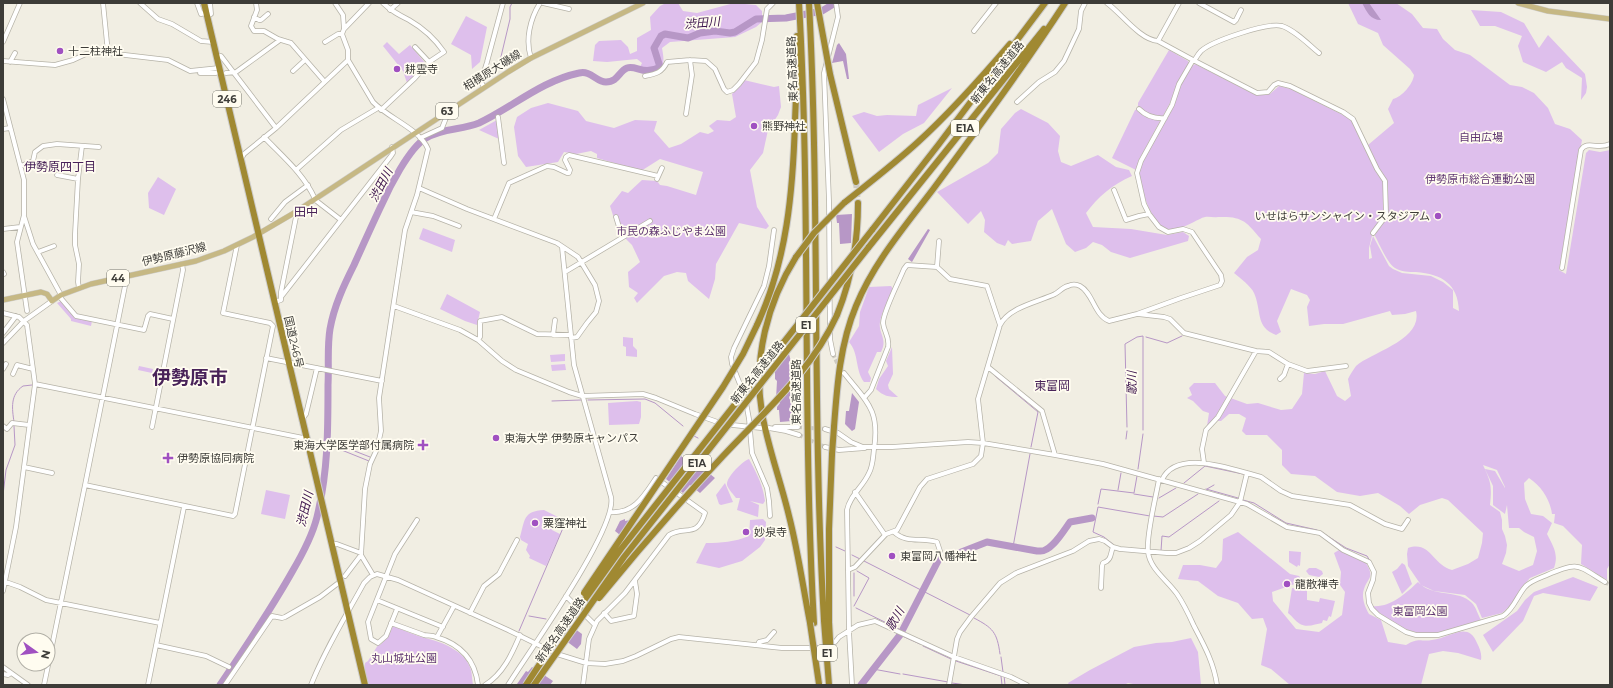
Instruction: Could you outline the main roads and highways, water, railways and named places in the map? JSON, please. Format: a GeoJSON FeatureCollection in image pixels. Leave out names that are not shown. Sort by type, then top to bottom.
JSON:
{"type":"FeatureCollection","features":[{"type":"Feature","properties":{"kind":"highway","name":"国道246号"},"geometry":{"type":"LineString","coordinates":[[204,3],[217,57],[218,71],[259,234],[365,685]]}},
{"type":"Feature","properties":{"kind":"highway"},"geometry":{"type":"LineString","coordinates":[[817,3],[830,74],[856,182]]}},
{"type":"Feature","properties":{"kind":"highway"},"geometry":{"type":"LineString","coordinates":[[819,684],[812,623],[794,536],[767,436],[760,391],[761,353],[769,314],[778,290],[796,257],[814,233],[844,203],[896,162],[945,116],[1010,44],[1043,3]]}},
{"type":"Feature","properties":{"kind":"highway","name":"新東名高速道路"},"geometry":{"type":"LineString","coordinates":[[526,685],[553,644],[621,549],[939,144],[1043,3]]}},
{"type":"Feature","properties":{"kind":"highway","name":"東名高速道路"},"geometry":{"type":"LineString","coordinates":[[798,4],[805,164],[807,458],[812,623]]}},
{"type":"Feature","properties":{"kind":"highway","name":"東名高速道路"},"geometry":{"type":"LineString","coordinates":[[809,4],[814,171],[818,471],[827,622],[829,685]]}},
{"type":"Feature","properties":{"kind":"highway"},"geometry":{"type":"LineString","coordinates":[[833,685],[827,622],[832,454],[838,381],[843,345],[852,316],[865,286],[876,268],[1031,55],[1063,5]]}},
{"type":"Feature","properties":{"kind":"highway","name":"新東名高速道路"},"geometry":{"type":"LineString","coordinates":[[534,685],[624,557],[868,248],[1063,5]]}},
{"type":"Feature","properties":{"kind":"highway"},"geometry":{"type":"LineString","coordinates":[[553,644],[614,547],[723,387],[743,354],[766,304],[778,268],[790,207],[795,136],[799,27]]}},
{"type":"Feature","properties":{"kind":"highway"},"geometry":{"type":"LineString","coordinates":[[545,669],[565,646],[596,602],[670,512],[805,369],[837,316],[850,278],[858,227],[858,203]]}},
{"type":"Feature","properties":{"kind":"main road","name":"相模原大磯線"},"geometry":{"type":"LineString","coordinates":[[259,234],[294,213],[444,113],[531,58],[644,3]]}},
{"type":"Feature","properties":{"kind":"main road"},"geometry":{"type":"LineString","coordinates":[[1518,3],[1548,11],[1610,18]]}},
{"type":"Feature","properties":{"kind":"main road","name":"伊勢原藤沢線"},"geometry":{"type":"LineString","coordinates":[[3,300],[42,292],[47,294],[52,300],[60,295],[91,284],[182,264],[210,256],[259,234]]}},
{"type":"Feature","properties":{"kind":"waterway"},"geometry":{"type":"LineString","coordinates":[[499,65],[510,19],[510,7],[512,3]]}},
{"type":"Feature","properties":{"kind":"waterway","name":"渋田川"},"geometry":{"type":"LineString","coordinates":[[220,685],[275,601],[306,546],[312,532],[321,500],[325,468],[329,343],[332,320],[343,288],[394,179],[413,150],[426,138],[432,135],[479,123],[492,117],[540,88],[565,77],[579,73],[587,73],[599,80],[610,82],[627,68],[631,67],[649,71],[654,70],[660,67],[654,48],[661,36],[665,34],[688,38],[700,33],[715,31],[730,33],[735,32],[756,19],[786,18],[822,11],[835,3]]}},
{"type":"Feature","properties":{"kind":"waterway"},"geometry":{"type":"LineString","coordinates":[[1127,427],[1125,344],[1137,337],[1143,336],[1143,430]]}},
{"type":"Feature","properties":{"kind":"waterway","name":"歌川"},"geometry":{"type":"LineString","coordinates":[[1146,337],[1167,343],[1182,336]]}},
{"type":"Feature","properties":{"kind":"waterway"},"geometry":{"type":"LineString","coordinates":[[995,376],[1038,412],[1031,447]]}},
{"type":"Feature","properties":{"kind":"waterway"},"geometry":{"type":"LineString","coordinates":[[14,422],[13,402],[16,393],[23,386],[32,385]]}},
{"type":"Feature","properties":{"kind":"waterway"},"geometry":{"type":"LineString","coordinates":[[588,400],[645,399],[655,403],[683,426]]}},
{"type":"Feature","properties":{"kind":"waterway"},"geometry":{"type":"LineString","coordinates":[[552,401],[581,400]]}},
{"type":"Feature","properties":{"kind":"waterway"},"geometry":{"type":"LineString","coordinates":[[3,495],[6,470],[15,445],[14,426]]}},
{"type":"Feature","properties":{"kind":"waterway"},"geometry":{"type":"LineString","coordinates":[[1126,439],[1127,431]]}},
{"type":"Feature","properties":{"kind":"waterway","name":"歌川"},"geometry":{"type":"LineString","coordinates":[[1138,469],[1143,434]]}},
{"type":"Feature","properties":{"kind":"waterway"},"geometry":{"type":"LineString","coordinates":[[694,436],[698,438]]}},
{"type":"Feature","properties":{"kind":"waterway"},"geometry":{"type":"LineString","coordinates":[[313,443],[322,445]]}},
{"type":"Feature","properties":{"kind":"waterway"},"geometry":{"type":"LineString","coordinates":[[334,443],[370,457]]}},
{"type":"Feature","properties":{"kind":"waterway"},"geometry":{"type":"LineString","coordinates":[[314,446],[318,447],[318,445]]}},
{"type":"Feature","properties":{"kind":"waterway"},"geometry":{"type":"LineString","coordinates":[[339,449],[369,461]]}},
{"type":"Feature","properties":{"kind":"waterway"},"geometry":{"type":"LineString","coordinates":[[1013,547],[1030,454]]}},
{"type":"Feature","properties":{"kind":"waterway"},"geometry":{"type":"LineString","coordinates":[[1184,483],[1205,466],[1243,474]]}},
{"type":"Feature","properties":{"kind":"waterway"},"geometry":{"type":"LineString","coordinates":[[1118,490],[1121,473]]}},
{"type":"Feature","properties":{"kind":"waterway","name":"歌川"},"geometry":{"type":"LineString","coordinates":[[1098,504],[1101,489],[1134,493],[1137,476]]}},
{"type":"Feature","properties":{"kind":"waterway"},"geometry":{"type":"LineString","coordinates":[[1207,489],[1214,485]]}},
{"type":"Feature","properties":{"kind":"waterway"},"geometry":{"type":"LineString","coordinates":[[1159,498],[1176,488]]}},
{"type":"Feature","properties":{"kind":"waterway"},"geometry":{"type":"LineString","coordinates":[[1206,489],[1238,498]]}},
{"type":"Feature","properties":{"kind":"waterway"},"geometry":{"type":"LineString","coordinates":[[1134,494],[1153,497]]}},
{"type":"Feature","properties":{"kind":"waterway"},"geometry":{"type":"LineString","coordinates":[[1153,516],[1163,517],[1198,494]]}},
{"type":"Feature","properties":{"kind":"waterway"},"geometry":{"type":"LineString","coordinates":[[1243,500],[1254,503],[1286,523],[1317,530]]}},
{"type":"Feature","properties":{"kind":"waterway"},"geometry":{"type":"LineString","coordinates":[[1161,551],[1162,536],[1169,537],[1219,501]]}},
{"type":"Feature","properties":{"kind":"waterway","name":"歌川"},"geometry":{"type":"LineString","coordinates":[[1115,546],[1104,537],[1093,532],[1098,507],[1150,516]]}},
{"type":"Feature","properties":{"kind":"waterway","name":"歌川"},"geometry":{"type":"LineString","coordinates":[[1039,551],[1044,551],[1052,545],[1070,522],[1092,518]]}},
{"type":"Feature","properties":{"kind":"waterway"},"geometry":{"type":"LineString","coordinates":[[519,631],[566,521]]}},
{"type":"Feature","properties":{"kind":"waterway"},"geometry":{"type":"LineString","coordinates":[[1320,531],[1346,548],[1367,556],[1370,561]]}},
{"type":"Feature","properties":{"kind":"waterway","name":"歌川"},"geometry":{"type":"LineString","coordinates":[[946,558],[987,542],[1037,551]]}},
{"type":"Feature","properties":{"kind":"waterway"},"geometry":{"type":"LineString","coordinates":[[836,547],[845,551]]}},
{"type":"Feature","properties":{"kind":"waterway"},"geometry":{"type":"LineString","coordinates":[[852,555],[860,559]]}},
{"type":"Feature","properties":{"kind":"waterway","name":"歌川"},"geometry":{"type":"LineString","coordinates":[[861,685],[900,635],[939,559]]}},
{"type":"Feature","properties":{"kind":"waterway"},"geometry":{"type":"LineString","coordinates":[[864,561],[970,615]]}},
{"type":"Feature","properties":{"kind":"waterway"},"geometry":{"type":"LineString","coordinates":[[854,606],[869,578],[857,571]]}},
{"type":"Feature","properties":{"kind":"waterway"},"geometry":{"type":"LineString","coordinates":[[854,573],[854,596]]}},
{"type":"Feature","properties":{"kind":"waterway"},"geometry":{"type":"LineString","coordinates":[[856,608],[899,629]]}},
{"type":"Feature","properties":{"kind":"waterway"},"geometry":{"type":"LineString","coordinates":[[529,616],[546,619]]}},
{"type":"Feature","properties":{"kind":"waterway"},"geometry":{"type":"LineString","coordinates":[[974,618],[986,625],[993,632],[997,640],[1000,654]]}},
{"type":"Feature","properties":{"kind":"waterway"},"geometry":{"type":"LineString","coordinates":[[900,635],[920,644]]}},
{"type":"Feature","properties":{"kind":"waterway"},"geometry":{"type":"LineString","coordinates":[[923,646],[951,659]]}},
{"type":"Feature","properties":{"kind":"waterway"},"geometry":{"type":"LineString","coordinates":[[1001,657],[1003,672]]}},
{"type":"Feature","properties":{"kind":"waterway"},"geometry":{"type":"LineString","coordinates":[[956,661],[1001,676],[1002,685]]}},
{"type":"Feature","properties":{"kind":"waterway"},"geometry":{"type":"LineString","coordinates":[[873,669],[900,674]]}},
{"type":"Feature","properties":{"kind":"waterway"},"geometry":{"type":"LineString","coordinates":[[903,674],[948,682]]}},
{"type":"Feature","properties":{"kind":"waterway"},"geometry":{"type":"LineString","coordinates":[[1004,675],[1005,685]]}},
{"type":"Feature","properties":{"kind":"waterway"},"geometry":{"type":"LineString","coordinates":[[952,683],[966,685]]}},
{"type":"Feature","properties":{"kind":"tunnel"},"geometry":{"type":"LineString","coordinates":[[856,182],[858,203]]}},
{"type":"Feature","properties":{"kind":"tunnel"},"geometry":{"type":"LineString","coordinates":[[833,354],[839,367]]}},
{"type":"Feature","properties":{"kind":"tunnel"},"geometry":{"type":"LineString","coordinates":[[798,427],[825,429]]}},
{"type":"Feature","properties":{"kind":"tunnel"},"geometry":{"type":"LineString","coordinates":[[799,435],[825,447]]}},
{"type":"Feature","properties":{"kind":"tunnel"},"geometry":{"type":"LineString","coordinates":[[1605,582],[1610,585]]}},
{"type":"Feature","properties":{"kind":"place","name":"十二柱神社"},"geometry":{"type":"Point","coordinates":[60,51]}},
{"type":"Feature","properties":{"kind":"place","name":"耕雲寺"},"geometry":{"type":"Point","coordinates":[397,69]}},
{"type":"Feature","properties":{"kind":"place","name":"熊野神社"},"geometry":{"type":"Point","coordinates":[754,126]}},
{"type":"Feature","properties":{"kind":"place","name":"いせはらサンシャイン・スタジアム"},"geometry":{"type":"Point","coordinates":[1438,216]}},
{"type":"Feature","properties":{"kind":"place","name":"東海大学 伊勢原キャンパス"},"geometry":{"type":"Point","coordinates":[496,438]}},
{"type":"Feature","properties":{"kind":"place","name":"東海大学医学部付属病院"},"geometry":{"type":"Point","coordinates":[423,445]}},
{"type":"Feature","properties":{"kind":"place","name":"伊勢原協同病院"},"geometry":{"type":"Point","coordinates":[168,458]}},
{"type":"Feature","properties":{"kind":"place","name":"粟窪神社"},"geometry":{"type":"Point","coordinates":[535,523]}},
{"type":"Feature","properties":{"kind":"place","name":"妙泉寺"},"geometry":{"type":"Point","coordinates":[746,532]}},
{"type":"Feature","properties":{"kind":"place","name":"東富岡八幡神社"},"geometry":{"type":"Point","coordinates":[892,556]}},
{"type":"Feature","properties":{"kind":"place","name":"龍散禅寺"},"geometry":{"type":"Point","coordinates":[1287,584]}},
{"type":"Feature","properties":{"kind":"district","name":"伊勢原四丁目"},"geometry":{"type":"Point","coordinates":[60,167]}},
{"type":"Feature","properties":{"kind":"district","name":"田中"},"geometry":{"type":"Point","coordinates":[306,212]}},
{"type":"Feature","properties":{"kind":"district","name":"伊勢原市"},"geometry":{"type":"Point","coordinates":[190,377]}},
{"type":"Feature","properties":{"kind":"district","name":"東富岡"},"geometry":{"type":"Point","coordinates":[1052,386]}},
{"type":"Feature","properties":{"kind":"park label","name":"自由広場"},"geometry":{"type":"Point","coordinates":[1481,137]}},
{"type":"Feature","properties":{"kind":"park label","name":"伊勢原市総合運動公園"},"geometry":{"type":"Point","coordinates":[1480,179]}},
{"type":"Feature","properties":{"kind":"park label","name":"市民の森ふじやま公園"},"geometry":{"type":"Point","coordinates":[671,231]}},
{"type":"Feature","properties":{"kind":"park label","name":"東富岡公園"},"geometry":{"type":"Point","coordinates":[1420,611]}},
{"type":"Feature","properties":{"kind":"park label","name":"丸山城址公園"},"geometry":{"type":"Point","coordinates":[404,658]}}]}
